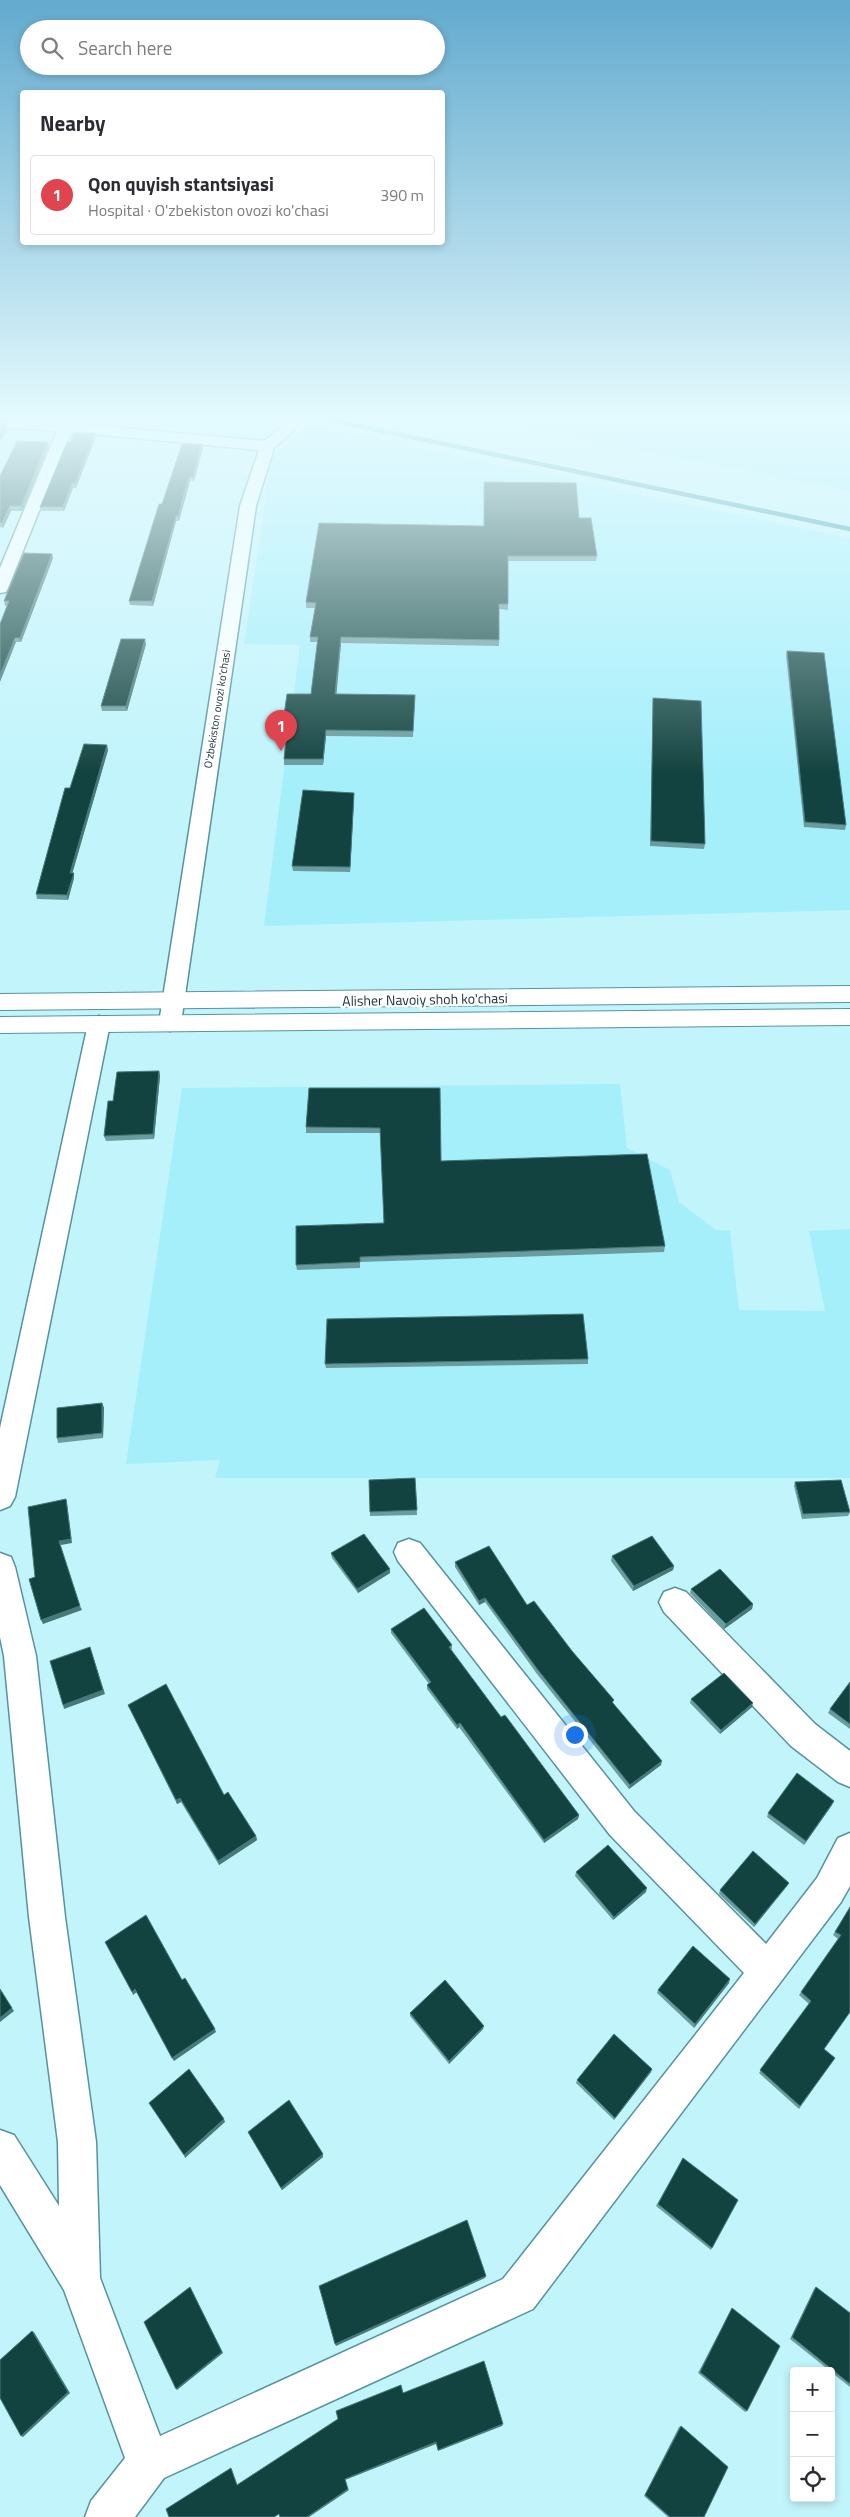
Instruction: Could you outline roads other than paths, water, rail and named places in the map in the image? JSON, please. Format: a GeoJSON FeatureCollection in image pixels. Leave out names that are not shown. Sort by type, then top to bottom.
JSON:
{"type":"FeatureCollection","features":[{"type":"Feature","properties":{"kind":"main road","name":"Alisher Navoiy shoh ko'chasi"},"geometry":{"type":"LineString","coordinates":[[172,1013],[850,994]]}},
{"type":"Feature","properties":{"kind":"main road","name":"Alisher Navoiy shoh ko'chasi"},"geometry":{"type":"LineString","coordinates":[[0,1002],[101,1013],[850,1018]]}},
{"type":"Feature","properties":{"kind":"main road","name":"Alisher Navoiy shoh ko'chasi"},"geometry":{"type":"LineString","coordinates":[[0,1025],[101,1013]]}},
{"type":"Feature","properties":{"kind":"street"},"geometry":{"type":"LineString","coordinates":[[0,588],[21,537]]}},
{"type":"Feature","properties":{"kind":"street","name":"O'zbekiston ovozi ko'chasi"},"geometry":{"type":"LineString","coordinates":[[172,1013],[243,537]]}},
{"type":"Feature","properties":{"kind":"street"},"geometry":{"type":"LineString","coordinates":[[0,1496],[101,1013]]}},
{"type":"Feature","properties":{"kind":"street"},"geometry":{"type":"LineString","coordinates":[[409,1552],[622,1823],[768,1972]]}},
{"type":"Feature","properties":{"kind":"street"},"geometry":{"type":"LineString","coordinates":[[0,1567],[20,1656],[47,1917],[77,2142],[80,2278]]}},
{"type":"Feature","properties":{"kind":"street"},"geometry":{"type":"LineString","coordinates":[[675,1602],[803,1735],[850,1771]]}},
{"type":"Feature","properties":{"kind":"street"},"geometry":{"type":"LineString","coordinates":[[107,2517],[149,2463],[518,2294],[768,1972],[829,1890],[850,1850]]}},
{"type":"Feature","properties":{"kind":"street"},"geometry":{"type":"LineString","coordinates":[[0,2149],[80,2278],[149,2463]]}},
{"type":"Feature","properties":{"kind":"place","name":"Qon quyish stantsiyasi"},"geometry":{"type":"Point","coordinates":[281,751]}}]}
